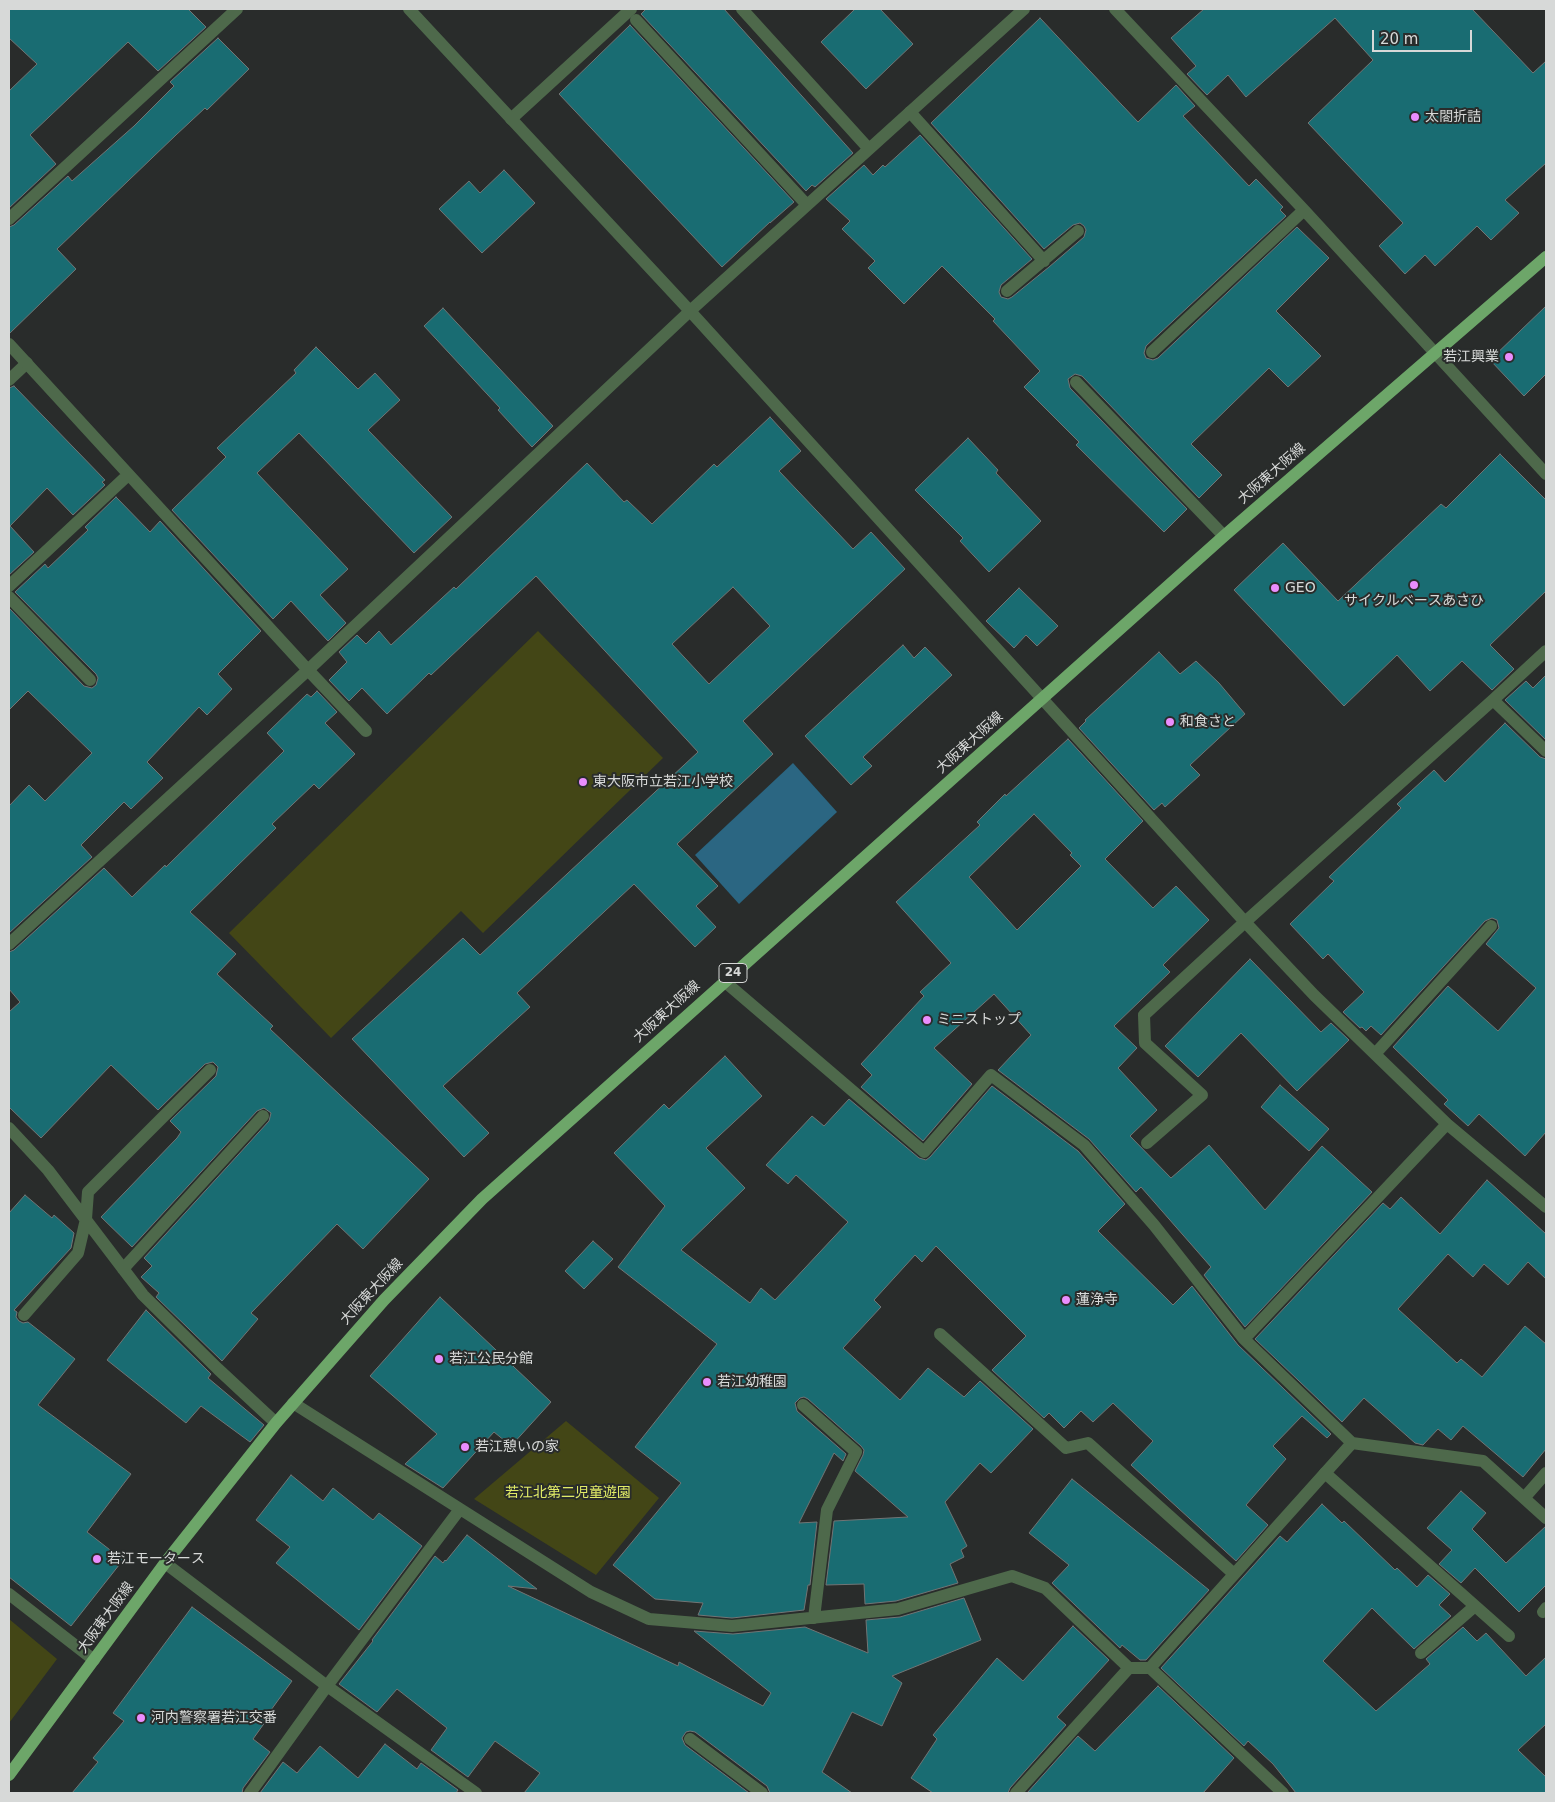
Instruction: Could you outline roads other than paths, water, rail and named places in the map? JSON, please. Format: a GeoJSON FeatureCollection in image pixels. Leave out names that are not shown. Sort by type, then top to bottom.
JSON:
{"type":"FeatureCollection","features":[{"type":"Feature","properties":{"kind":"main road","name":"大阪東大阪線"},"geometry":{"type":"LineString","coordinates":[[9,1775],[165,1563],[276,1423],[384,1300],[482,1199],[1224,536],[1546,257]]}},
{"type":"Feature","properties":{"kind":"street"},"geometry":{"type":"LineString","coordinates":[[9,219],[237,9]]}},
{"type":"Feature","properties":{"kind":"street"},"geometry":{"type":"LineString","coordinates":[[409,9],[690,311],[1042,700],[1314,995],[1447,1124],[1546,1207]]}},
{"type":"Feature","properties":{"kind":"street"},"geometry":{"type":"LineString","coordinates":[[742,9],[869,149]]}},
{"type":"Feature","properties":{"kind":"street"},"geometry":{"type":"LineString","coordinates":[[9,944],[308,670],[690,311],[1024,9]]}},
{"type":"Feature","properties":{"kind":"street"},"geometry":{"type":"LineString","coordinates":[[1115,9],[1304,210],[1546,474]]}},
{"type":"Feature","properties":{"kind":"street"},"geometry":{"type":"LineString","coordinates":[[511,118],[634,14],[807,205]]}},
{"type":"Feature","properties":{"kind":"street"},"geometry":{"type":"LineString","coordinates":[[910,112],[1044,260]]}},
{"type":"Feature","properties":{"kind":"street"},"geometry":{"type":"LineString","coordinates":[[1152,352],[1304,210]]}},
{"type":"Feature","properties":{"kind":"street"},"geometry":{"type":"LineString","coordinates":[[1007,291],[1078,231]]}},
{"type":"Feature","properties":{"kind":"street"},"geometry":{"type":"LineString","coordinates":[[9,344],[366,731]]}},
{"type":"Feature","properties":{"kind":"street"},"geometry":{"type":"LineString","coordinates":[[9,380],[27,364]]}},
{"type":"Feature","properties":{"kind":"street"},"geometry":{"type":"LineString","coordinates":[[1076,382],[1224,536]]}},
{"type":"Feature","properties":{"kind":"street"},"geometry":{"type":"LineString","coordinates":[[9,586],[128,475]]}},
{"type":"Feature","properties":{"kind":"street"},"geometry":{"type":"LineString","coordinates":[[9,597],[90,680]]}},
{"type":"Feature","properties":{"kind":"street"},"geometry":{"type":"LineString","coordinates":[[1147,1143],[1202,1095],[1145,1043],[1144,1015],[1546,651]]}},
{"type":"Feature","properties":{"kind":"street"},"geometry":{"type":"LineString","coordinates":[[1493,700],[1546,751]]}},
{"type":"Feature","properties":{"kind":"street"},"geometry":{"type":"LineString","coordinates":[[1375,1054],[1491,926]]}},
{"type":"Feature","properties":{"kind":"street"},"geometry":{"type":"LineString","coordinates":[[724,981],[924,1152],[991,1075],[1084,1145],[1154,1225],[1244,1339],[1352,1443],[1483,1461],[1546,1518]]}},
{"type":"Feature","properties":{"kind":"street"},"geometry":{"type":"LineString","coordinates":[[24,1315],[78,1253],[86,1220],[88,1192],[210,1070]]}},
{"type":"Feature","properties":{"kind":"street"},"geometry":{"type":"LineString","coordinates":[[123,1269],[263,1116]]}},
{"type":"Feature","properties":{"kind":"street"},"geometry":{"type":"LineString","coordinates":[[1244,1339],[1447,1124]]}},
{"type":"Feature","properties":{"kind":"street"},"geometry":{"type":"LineString","coordinates":[[9,1128],[48,1170],[143,1295],[276,1423]]}},
{"type":"Feature","properties":{"kind":"street"},"geometry":{"type":"LineString","coordinates":[[940,1334],[1066,1448],[1088,1443],[1234,1574]]}},
{"type":"Feature","properties":{"kind":"street"},"geometry":{"type":"LineString","coordinates":[[293,1403],[591,1592],[649,1619],[732,1626],[898,1609],[1012,1576],[1044,1588],[1129,1668],[1150,1668],[1283,1793]]}},
{"type":"Feature","properties":{"kind":"street"},"geometry":{"type":"LineString","coordinates":[[803,1404],[856,1452],[827,1510],[814,1618]]}},
{"type":"Feature","properties":{"kind":"street"},"geometry":{"type":"LineString","coordinates":[[1150,1668],[1352,1443]]}},
{"type":"Feature","properties":{"kind":"street"},"geometry":{"type":"LineString","coordinates":[[1525,1497],[1546,1473]]}},
{"type":"Feature","properties":{"kind":"street"},"geometry":{"type":"LineString","coordinates":[[1325,1474],[1509,1636]]}},
{"type":"Feature","properties":{"kind":"street"},"geometry":{"type":"LineString","coordinates":[[250,1793],[326,1686],[460,1509]]}},
{"type":"Feature","properties":{"kind":"street"},"geometry":{"type":"LineString","coordinates":[[165,1563],[326,1686],[476,1793]]}},
{"type":"Feature","properties":{"kind":"street"},"geometry":{"type":"LineString","coordinates":[[9,1594],[94,1660]]}},
{"type":"Feature","properties":{"kind":"street"},"geometry":{"type":"LineString","coordinates":[[1421,1653],[1475,1606]]}},
{"type":"Feature","properties":{"kind":"street"},"geometry":{"type":"LineString","coordinates":[[1016,1793],[1129,1668]]}},
{"type":"Feature","properties":{"kind":"street"},"geometry":{"type":"LineString","coordinates":[[690,1740],[762,1793]]}},
{"type":"Feature","properties":{"kind":"water"},"geometry":{"type":"Polygon","coordinates":[[[793,763],[837,812],[739,904],[695,855],[793,763]]]}},
{"type":"Feature","properties":{"kind":"place","name":"太閤折詰"},"geometry":{"type":"Point","coordinates":[1415,117]}},
{"type":"Feature","properties":{"kind":"place","name":"若江興業"},"geometry":{"type":"Point","coordinates":[1509,357]}},
{"type":"Feature","properties":{"kind":"place","name":"サイクルベースあさひ"},"geometry":{"type":"Point","coordinates":[1414,585]}},
{"type":"Feature","properties":{"kind":"place","name":"GEO"},"geometry":{"type":"Point","coordinates":[1275,588]}},
{"type":"Feature","properties":{"kind":"place","name":"和食さと"},"geometry":{"type":"Point","coordinates":[1170,722]}},
{"type":"Feature","properties":{"kind":"place","name":"東大阪市立若江小学校"},"geometry":{"type":"Point","coordinates":[583,782]}},
{"type":"Feature","properties":{"kind":"place","name":"ミニストップ"},"geometry":{"type":"Point","coordinates":[927,1020]}},
{"type":"Feature","properties":{"kind":"place","name":"蓮浄寺"},"geometry":{"type":"Point","coordinates":[1066,1300]}},
{"type":"Feature","properties":{"kind":"place","name":"若江公民分館"},"geometry":{"type":"Point","coordinates":[439,1359]}},
{"type":"Feature","properties":{"kind":"place","name":"若江幼稚園"},"geometry":{"type":"Point","coordinates":[707,1382]}},
{"type":"Feature","properties":{"kind":"place","name":"若江憩いの家"},"geometry":{"type":"Point","coordinates":[465,1447]}},
{"type":"Feature","properties":{"kind":"place","name":"若江モータース"},"geometry":{"type":"Point","coordinates":[97,1559]}},
{"type":"Feature","properties":{"kind":"place","name":"河内警察署若江交番"},"geometry":{"type":"Point","coordinates":[141,1718]}},
{"type":"Feature","properties":{"kind":"park label","name":"若江北第二児童遊園"},"geometry":{"type":"Point","coordinates":[568,1493]}}]}
